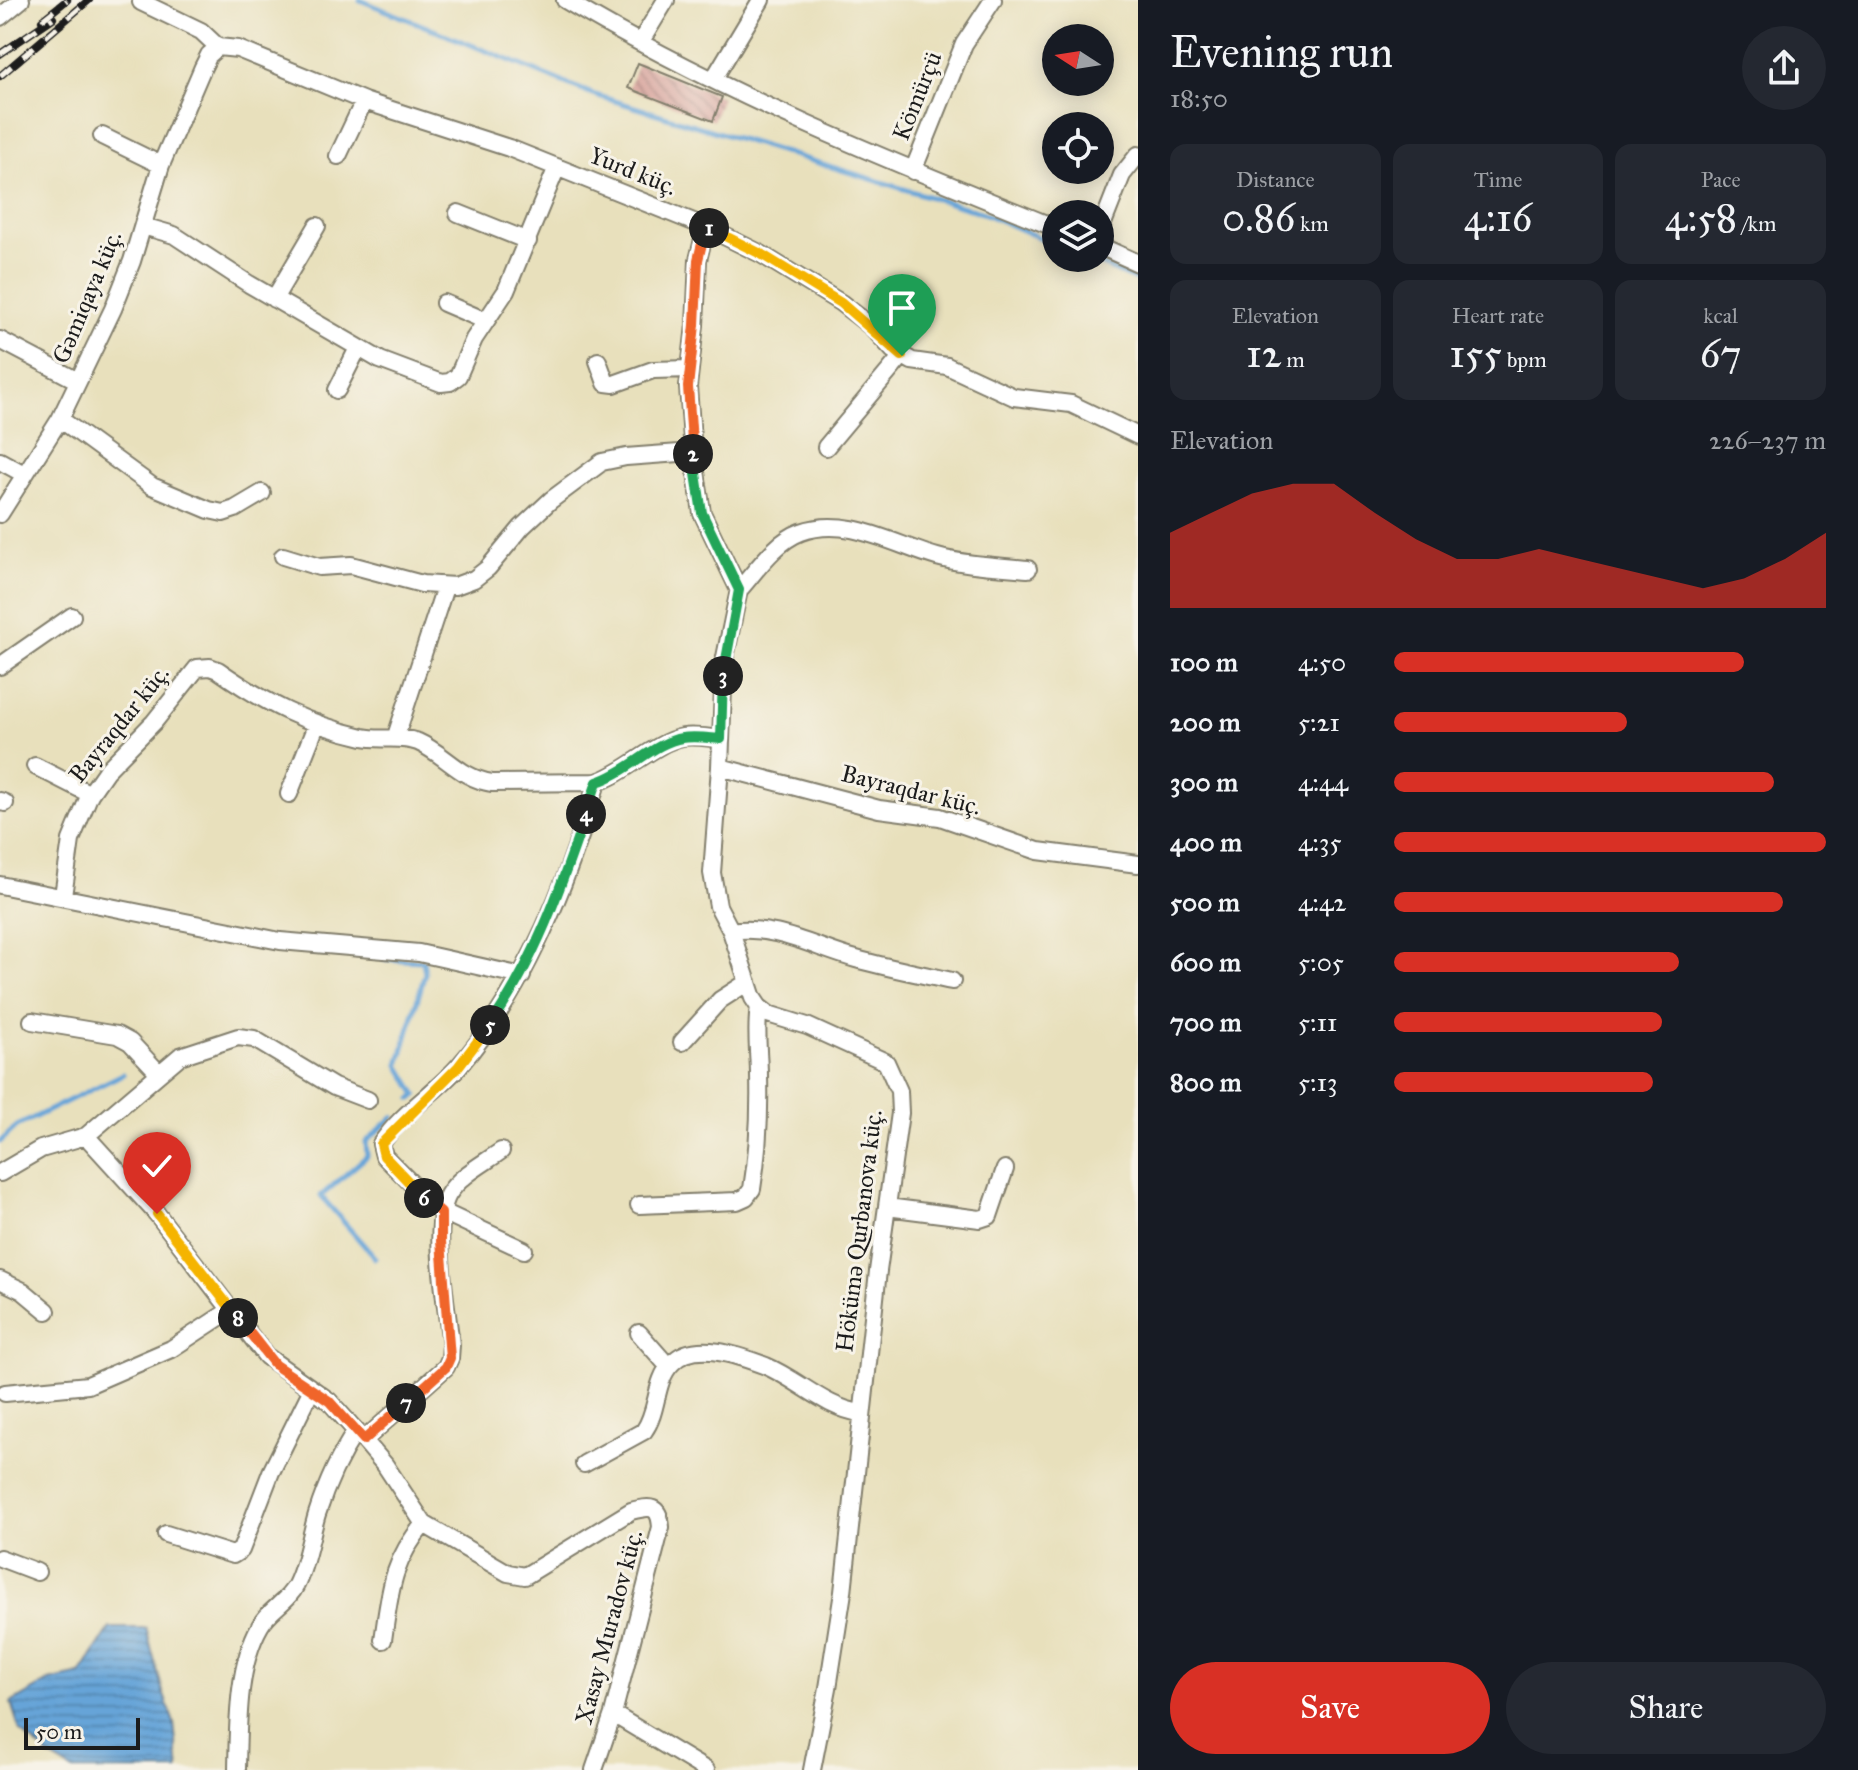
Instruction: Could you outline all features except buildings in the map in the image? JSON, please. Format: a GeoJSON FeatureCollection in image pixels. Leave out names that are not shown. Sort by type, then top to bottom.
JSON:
{"type":"FeatureCollection","features":[{"type":"Feature","properties":{"kind":"street"},"geometry":{"type":"LineString","coordinates":[[0,17],[21,0]]}},
{"type":"Feature","properties":{"kind":"street"},"geometry":{"type":"LineString","coordinates":[[565,0],[713,80],[913,171],[1042,222]]}},
{"type":"Feature","properties":{"kind":"street"},"geometry":{"type":"LineString","coordinates":[[641,41],[666,0]]}},
{"type":"Feature","properties":{"kind":"street"},"geometry":{"type":"LineString","coordinates":[[713,80],[761,0]]}},
{"type":"Feature","properties":{"kind":"street","name":"Kömürçü"},"geometry":{"type":"LineString","coordinates":[[913,171],[964,44],[993,0]]}},
{"type":"Feature","properties":{"kind":"street"},"geometry":{"type":"LineString","coordinates":[[141,2],[201,31],[218,47]]}},
{"type":"Feature","properties":{"kind":"street","name":"Yurd küç."},"geometry":{"type":"LineString","coordinates":[[218,47],[238,49],[364,101],[509,148],[706,227],[761,254],[841,303],[902,356],[912,361],[947,366],[1014,397],[1071,404],[1138,436]]}},
{"type":"Feature","properties":{"kind":"street","name":"Gəmiqaya küç."},"geometry":{"type":"LineString","coordinates":[[0,514],[60,419],[113,309],[132,261],[161,165],[203,67],[218,47]]}},
{"type":"Feature","properties":{"kind":"street"},"geometry":{"type":"LineString","coordinates":[[338,156],[364,101]]}},
{"type":"Feature","properties":{"kind":"street"},"geometry":{"type":"LineString","coordinates":[[102,136],[161,165]]}},
{"type":"Feature","properties":{"kind":"street"},"geometry":{"type":"LineString","coordinates":[[1112,200],[1122,175],[1138,155]]}},
{"type":"Feature","properties":{"kind":"street"},"geometry":{"type":"LineString","coordinates":[[143,226],[174,235],[358,348],[396,367],[441,383],[450,382],[458,376],[466,352],[506,291],[557,167]]}},
{"type":"Feature","properties":{"kind":"street"},"geometry":{"type":"LineString","coordinates":[[458,213],[528,241]]}},
{"type":"Feature","properties":{"kind":"street"},"geometry":{"type":"LineString","coordinates":[[274,299],[317,226]]}},
{"type":"Feature","properties":{"kind":"street"},"geometry":{"type":"LineString","coordinates":[[706,227],[698,260],[690,369],[693,452],[702,513],[739,590]]}},
{"type":"Feature","properties":{"kind":"street"},"geometry":{"type":"LineString","coordinates":[[1114,252],[1138,263]]}},
{"type":"Feature","properties":{"kind":"street"},"geometry":{"type":"LineString","coordinates":[[444,303],[486,321]]}},
{"type":"Feature","properties":{"kind":"street"},"geometry":{"type":"LineString","coordinates":[[0,340],[78,381]]}},
{"type":"Feature","properties":{"kind":"street"},"geometry":{"type":"LineString","coordinates":[[337,390],[358,348]]}},
{"type":"Feature","properties":{"kind":"street"},"geometry":{"type":"LineString","coordinates":[[826,447],[902,356]]}},
{"type":"Feature","properties":{"kind":"street"},"geometry":{"type":"LineString","coordinates":[[598,361],[606,383],[614,384],[653,370],[690,369]]}},
{"type":"Feature","properties":{"kind":"street"},"geometry":{"type":"LineString","coordinates":[[60,419],[152,486],[209,510],[223,513],[262,493]]}},
{"type":"Feature","properties":{"kind":"street"},"geometry":{"type":"LineString","coordinates":[[283,556],[319,567],[351,565],[445,587],[474,579],[488,568],[522,527],[551,500],[602,462],[693,452]]}},
{"type":"Feature","properties":{"kind":"street"},"geometry":{"type":"LineString","coordinates":[[0,461],[24,474]]}},
{"type":"Feature","properties":{"kind":"street"},"geometry":{"type":"LineString","coordinates":[[639,1205],[737,1201],[746,1197],[752,1189],[759,1121],[756,1026],[759,1007],[731,931],[718,906],[712,873],[724,662],[739,590],[782,544],[798,533],[817,527],[845,528],[866,533],[963,563],[1028,569]]}},
{"type":"Feature","properties":{"kind":"street"},"geometry":{"type":"LineString","coordinates":[[396,736],[445,587]]}},
{"type":"Feature","properties":{"kind":"street"},"geometry":{"type":"LineString","coordinates":[[0,666],[72,616]]}},
{"type":"Feature","properties":{"kind":"street","name":"Bayraqdar küç."},"geometry":{"type":"LineString","coordinates":[[63,896],[71,840],[90,794],[106,771],[154,722],[197,668],[218,670],[277,709],[317,723],[376,739],[396,736],[433,750],[460,772],[478,781],[597,782],[683,737],[721,739]]}},
{"type":"Feature","properties":{"kind":"street"},"geometry":{"type":"LineString","coordinates":[[289,794],[317,723]]}},
{"type":"Feature","properties":{"kind":"street"},"geometry":{"type":"LineString","coordinates":[[35,766],[90,794]]}},
{"type":"Feature","properties":{"kind":"street","name":"Bayraqdar küç."},"geometry":{"type":"LineString","coordinates":[[720,767],[879,809],[940,817],[1038,851],[1138,864]]}},
{"type":"Feature","properties":{"kind":"street"},"geometry":{"type":"LineString","coordinates":[[524,1250],[441,1212],[384,1156],[381,1144],[458,1067],[522,976],[568,867],[597,782]]}},
{"type":"Feature","properties":{"kind":"street"},"geometry":{"type":"LineString","coordinates":[[0,885],[280,941],[419,953],[522,976]]}},
{"type":"Feature","properties":{"kind":"street"},"geometry":{"type":"LineString","coordinates":[[731,931],[746,928],[774,932],[856,959],[952,981]]}},
{"type":"Feature","properties":{"kind":"street"},"geometry":{"type":"LineString","coordinates":[[682,1042],[720,1000],[748,982]]}},
{"type":"Feature","properties":{"kind":"street","name":"Hökümə Qurbanova küç."},"geometry":{"type":"LineString","coordinates":[[759,1007],[768,1014],[807,1026],[886,1062],[899,1091],[900,1113],[861,1413],[843,1592],[812,1770]]}},
{"type":"Feature","properties":{"kind":"street"},"geometry":{"type":"LineString","coordinates":[[32,1021],[117,1035],[130,1042],[158,1072]]}},
{"type":"Feature","properties":{"kind":"street"},"geometry":{"type":"LineString","coordinates":[[0,1173],[41,1149],[86,1136],[180,1056],[238,1037],[254,1039],[334,1087],[368,1100]]}},
{"type":"Feature","properties":{"kind":"street","name":"Xasay Muradov küç."},"geometry":{"type":"LineString","coordinates":[[86,1136],[157,1214],[266,1356],[329,1401],[360,1435],[385,1465],[424,1524],[517,1576],[539,1568],[631,1511],[645,1507],[655,1509],[660,1515],[661,1527],[613,1714],[594,1770]]}},
{"type":"Feature","properties":{"kind":"street"},"geometry":{"type":"LineString","coordinates":[[237,1770],[240,1696],[258,1629],[266,1616],[288,1598],[297,1584],[318,1511],[347,1445],[446,1367],[450,1358],[441,1212],[448,1194],[459,1181],[501,1151]]}},
{"type":"Feature","properties":{"kind":"street"},"geometry":{"type":"LineString","coordinates":[[887,1207],[980,1219],[989,1216],[1005,1169]]}},
{"type":"Feature","properties":{"kind":"street"},"geometry":{"type":"LineString","coordinates":[[0,1280],[23,1291],[47,1311]]}},
{"type":"Feature","properties":{"kind":"street"},"geometry":{"type":"LineString","coordinates":[[5,1393],[88,1385],[171,1349],[232,1309]]}},
{"type":"Feature","properties":{"kind":"street"},"geometry":{"type":"LineString","coordinates":[[639,1333],[668,1366]]}},
{"type":"Feature","properties":{"kind":"street"},"geometry":{"type":"LineString","coordinates":[[584,1464],[644,1431],[651,1422],[662,1375],[668,1366],[685,1353],[700,1350],[768,1367],[839,1408],[861,1413]]}},
{"type":"Feature","properties":{"kind":"street"},"geometry":{"type":"LineString","coordinates":[[166,1534],[233,1555],[241,1550],[271,1472],[312,1389]]}},
{"type":"Feature","properties":{"kind":"street"},"geometry":{"type":"LineString","coordinates":[[383,1640],[397,1564],[406,1544],[424,1524]]}},
{"type":"Feature","properties":{"kind":"street"},"geometry":{"type":"LineString","coordinates":[[0,1558],[37,1572]]}},
{"type":"Feature","properties":{"kind":"street"},"geometry":{"type":"LineString","coordinates":[[613,1714],[706,1770]]}},
{"type":"Feature","properties":{"kind":"water"},"geometry":{"type":"Polygon","coordinates":[[[110,1628],[146,1628],[174,1723],[179,1770],[72,1770],[49,1756],[20,1731],[11,1703],[49,1681],[80,1674],[110,1628]]]}},
{"type":"Feature","properties":{"kind":"waterway"},"geometry":{"type":"LineString","coordinates":[[360,0],[595,95],[983,213],[1042,239]]}},
{"type":"Feature","properties":{"kind":"waterway"},"geometry":{"type":"LineString","coordinates":[[1114,270],[1138,281]]}},
{"type":"Feature","properties":{"kind":"waterway"},"geometry":{"type":"LineString","coordinates":[[384,959],[423,961],[425,973],[399,1065],[417,1095],[412,1099]]}},
{"type":"Feature","properties":{"kind":"waterway"},"geometry":{"type":"LineString","coordinates":[[0,1142],[17,1126],[123,1074]]}},
{"type":"Feature","properties":{"kind":"waterway"},"geometry":{"type":"LineString","coordinates":[[375,1258],[321,1196],[367,1156],[366,1142],[393,1117]]}},
{"type":"Feature","properties":{"kind":"railway"},"geometry":{"type":"LineString","coordinates":[[42,20],[67,0]]}},
{"type":"Feature","properties":{"kind":"railway"},"geometry":{"type":"LineString","coordinates":[[0,76],[89,0]]}},
{"type":"Feature","properties":{"kind":"railway"},"geometry":{"type":"LineString","coordinates":[[0,54],[53,18]]}},
{"type":"Feature","properties":{"kind":"route"},"geometry":{"type":"LineString","coordinates":[[157,1214],[266,1356],[329,1401],[364,1440],[446,1367],[451,1345],[441,1213],[384,1156],[381,1144],[458,1067],[522,976],[568,867],[597,782],[683,737],[721,739],[724,662],[739,590],[702,513],[688,387],[699,247],[706,227],[761,254],[841,303],[902,356]]}}]}
